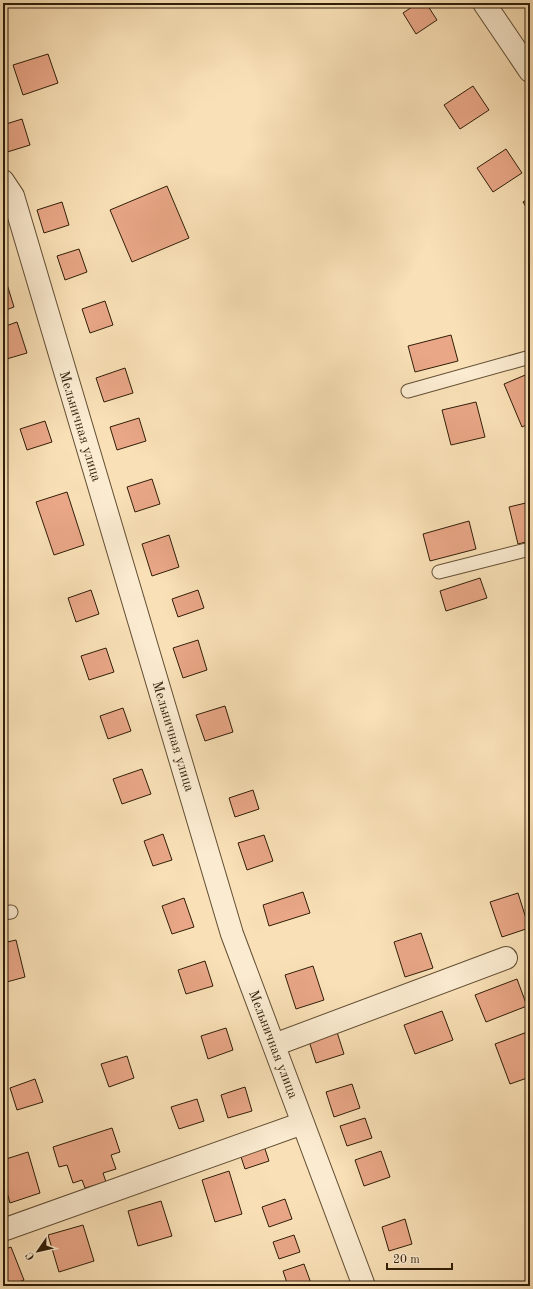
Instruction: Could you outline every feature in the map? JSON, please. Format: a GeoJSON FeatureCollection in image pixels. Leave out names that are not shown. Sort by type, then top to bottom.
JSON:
{"type":"FeatureCollection","features":[{"type":"Feature","properties":{"kind":"street"},"geometry":{"type":"LineString","coordinates":[[484,3],[530,71]]}},
{"type":"Feature","properties":{"kind":"street","name":"Мельничная улица"},"geometry":{"type":"LineString","coordinates":[[3,181],[13,196],[232,934],[364,1286]]}},
{"type":"Feature","properties":{"kind":"street"},"geometry":{"type":"LineString","coordinates":[[274,1045],[506,958]]}},
{"type":"Feature","properties":{"kind":"street"},"geometry":{"type":"LineString","coordinates":[[3,1230],[303,1123]]}},
{"type":"Feature","properties":{"kind":"lane"},"geometry":{"type":"LineString","coordinates":[[408,391],[530,357]]}},
{"type":"Feature","properties":{"kind":"lane"},"geometry":{"type":"LineString","coordinates":[[439,572],[530,549]]}},
{"type":"Feature","properties":{"kind":"building"},"geometry":{"type":"Polygon","coordinates":[[[418,3],[426,3],[437,20],[416,34],[403,13],[418,3]]]}},
{"type":"Feature","properties":{"kind":"building"},"geometry":{"type":"Polygon","coordinates":[[[48,54],[58,83],[23,95],[13,65],[48,54]]]}},
{"type":"Feature","properties":{"kind":"building"},"geometry":{"type":"Polygon","coordinates":[[[473,86],[489,110],[460,129],[444,105],[473,86]]]}},
{"type":"Feature","properties":{"kind":"building"},"geometry":{"type":"Polygon","coordinates":[[[22,119],[30,145],[4,153],[3,125],[22,119]]]}},
{"type":"Feature","properties":{"kind":"building"},"geometry":{"type":"Polygon","coordinates":[[[506,149],[522,173],[493,192],[477,168],[506,149]]]}},
{"type":"Feature","properties":{"kind":"building"},"geometry":{"type":"Polygon","coordinates":[[[167,186],[189,238],[132,262],[110,210],[167,186]]]}},
{"type":"Feature","properties":{"kind":"building"},"geometry":{"type":"Polygon","coordinates":[[[530,198],[530,213],[523,202],[530,198]]]}},
{"type":"Feature","properties":{"kind":"building"},"geometry":{"type":"Polygon","coordinates":[[[62,202],[69,225],[44,233],[37,210],[62,202]]]}},
{"type":"Feature","properties":{"kind":"building"},"geometry":{"type":"Polygon","coordinates":[[[79,249],[87,272],[65,280],[57,256],[79,249]]]}},
{"type":"Feature","properties":{"kind":"building"},"geometry":{"type":"Polygon","coordinates":[[[6,281],[14,307],[3,311],[3,283],[6,281]]]}},
{"type":"Feature","properties":{"kind":"building"},"geometry":{"type":"Polygon","coordinates":[[[105,301],[113,325],[90,333],[82,309],[105,301]]]}},
{"type":"Feature","properties":{"kind":"building"},"geometry":{"type":"Polygon","coordinates":[[[17,322],[27,353],[3,360],[3,327],[17,322]]]}},
{"type":"Feature","properties":{"kind":"building"},"geometry":{"type":"Polygon","coordinates":[[[451,335],[458,361],[415,372],[408,346],[451,335]]]}},
{"type":"Feature","properties":{"kind":"building"},"geometry":{"type":"Polygon","coordinates":[[[125,368],[133,393],[104,402],[96,378],[125,368]]]}},
{"type":"Feature","properties":{"kind":"building"},"geometry":{"type":"Polygon","coordinates":[[[530,373],[530,423],[522,427],[504,384],[530,373]]]}},
{"type":"Feature","properties":{"kind":"building"},"geometry":{"type":"Polygon","coordinates":[[[476,402],[485,437],[451,445],[442,410],[476,402]]]}},
{"type":"Feature","properties":{"kind":"building"},"geometry":{"type":"Polygon","coordinates":[[[139,418],[146,441],[117,450],[110,427],[139,418]]]}},
{"type":"Feature","properties":{"kind":"building"},"geometry":{"type":"Polygon","coordinates":[[[45,421],[52,442],[27,450],[20,429],[45,421]]]}},
{"type":"Feature","properties":{"kind":"building"},"geometry":{"type":"Polygon","coordinates":[[[152,479],[160,504],[135,512],[127,487],[152,479]]]}},
{"type":"Feature","properties":{"kind":"building"},"geometry":{"type":"Polygon","coordinates":[[[67,492],[84,545],[54,555],[36,502],[67,492]]]}},
{"type":"Feature","properties":{"kind":"building"},"geometry":{"type":"Polygon","coordinates":[[[530,502],[530,541],[518,544],[509,507],[530,502]]]}},
{"type":"Feature","properties":{"kind":"building"},"geometry":{"type":"Polygon","coordinates":[[[469,521],[476,549],[430,561],[423,534],[469,521]]]}},
{"type":"Feature","properties":{"kind":"building"},"geometry":{"type":"Polygon","coordinates":[[[169,535],[179,567],[152,576],[142,544],[169,535]]]}},
{"type":"Feature","properties":{"kind":"building"},"geometry":{"type":"Polygon","coordinates":[[[480,578],[487,598],[446,611],[440,591],[480,578]]]}},
{"type":"Feature","properties":{"kind":"building"},"geometry":{"type":"Polygon","coordinates":[[[91,590],[99,614],[76,622],[68,598],[91,590]]]}},
{"type":"Feature","properties":{"kind":"building"},"geometry":{"type":"Polygon","coordinates":[[[198,590],[204,608],[178,617],[172,599],[198,590]]]}},
{"type":"Feature","properties":{"kind":"building"},"geometry":{"type":"Polygon","coordinates":[[[198,640],[207,670],[183,678],[173,648],[198,640]]]}},
{"type":"Feature","properties":{"kind":"building"},"geometry":{"type":"Polygon","coordinates":[[[106,648],[114,672],[89,680],[81,656],[106,648]]]}},
{"type":"Feature","properties":{"kind":"building"},"geometry":{"type":"Polygon","coordinates":[[[225,706],[233,732],[205,741],[196,715],[225,706]]]}},
{"type":"Feature","properties":{"kind":"building"},"geometry":{"type":"Polygon","coordinates":[[[123,708],[131,731],[108,739],[100,716],[123,708]]]}},
{"type":"Feature","properties":{"kind":"building"},"geometry":{"type":"Polygon","coordinates":[[[142,769],[151,794],[122,804],[113,779],[142,769]]]}},
{"type":"Feature","properties":{"kind":"building"},"geometry":{"type":"Polygon","coordinates":[[[253,790],[259,809],[235,817],[229,798],[253,790]]]}},
{"type":"Feature","properties":{"kind":"building"},"geometry":{"type":"Polygon","coordinates":[[[163,834],[172,860],[153,866],[144,841],[163,834]]]}},
{"type":"Feature","properties":{"kind":"building"},"geometry":{"type":"Polygon","coordinates":[[[264,835],[273,861],[247,870],[238,843],[264,835]]]}},
{"type":"Feature","properties":{"kind":"building"},"geometry":{"type":"Polygon","coordinates":[[[303,892],[310,913],[269,926],[263,905],[303,892]]]}},
{"type":"Feature","properties":{"kind":"building"},"geometry":{"type":"Polygon","coordinates":[[[518,893],[529,928],[502,937],[490,902],[518,893]]]}},
{"type":"Feature","properties":{"kind":"building"},"geometry":{"type":"Polygon","coordinates":[[[184,898],[194,927],[172,934],[162,906],[184,898]]]}},
{"type":"Feature","properties":{"kind":"building"},"geometry":{"type":"Polygon","coordinates":[[[421,933],[433,968],[405,977],[394,942],[421,933]]]}},
{"type":"Feature","properties":{"kind":"building"},"geometry":{"type":"Polygon","coordinates":[[[16,940],[25,977],[3,983],[3,943],[16,940]]]}},
{"type":"Feature","properties":{"kind":"building"},"geometry":{"type":"Polygon","coordinates":[[[205,961],[213,986],[186,994],[178,970],[205,961]]]}},
{"type":"Feature","properties":{"kind":"building"},"geometry":{"type":"Polygon","coordinates":[[[313,966],[324,1000],[296,1009],[285,975],[313,966]]]}},
{"type":"Feature","properties":{"kind":"building"},"geometry":{"type":"Polygon","coordinates":[[[517,979],[527,1006],[486,1022],[475,995],[517,979]]]}},
{"type":"Feature","properties":{"kind":"building"},"geometry":{"type":"Polygon","coordinates":[[[442,1011],[453,1040],[415,1054],[404,1025],[442,1011]]]}},
{"type":"Feature","properties":{"kind":"building"},"geometry":{"type":"Polygon","coordinates":[[[226,1028],[233,1050],[208,1059],[201,1036],[226,1028]]]}},
{"type":"Feature","properties":{"kind":"building"},"geometry":{"type":"Polygon","coordinates":[[[336,1029],[344,1054],[316,1063],[308,1038],[336,1029]]]}},
{"type":"Feature","properties":{"kind":"building"},"geometry":{"type":"Polygon","coordinates":[[[530,1031],[530,1077],[510,1084],[495,1044],[530,1031]]]}},
{"type":"Feature","properties":{"kind":"building"},"geometry":{"type":"Polygon","coordinates":[[[127,1056],[134,1078],[109,1087],[101,1064],[127,1056]]]}},
{"type":"Feature","properties":{"kind":"building"},"geometry":{"type":"Polygon","coordinates":[[[35,1079],[43,1102],[17,1110],[10,1088],[35,1079]]]}},
{"type":"Feature","properties":{"kind":"building"},"geometry":{"type":"Polygon","coordinates":[[[352,1084],[360,1108],[334,1117],[326,1092],[352,1084]]]}},
{"type":"Feature","properties":{"kind":"building"},"geometry":{"type":"Polygon","coordinates":[[[245,1087],[252,1111],[228,1118],[221,1095],[245,1087]]]}},
{"type":"Feature","properties":{"kind":"building"},"geometry":{"type":"Polygon","coordinates":[[[197,1099],[204,1121],[179,1129],[171,1107],[197,1099]]]}},
{"type":"Feature","properties":{"kind":"building"},"geometry":{"type":"Polygon","coordinates":[[[365,1118],[372,1138],[347,1146],[340,1126],[365,1118]]]}},
{"type":"Feature","properties":{"kind":"building"},"geometry":{"type":"Polygon","coordinates":[[[112,1128],[120,1152],[111,1155],[116,1169],[103,1173],[106,1182],[85,1188],[82,1180],[73,1183],[67,1165],[59,1167],[53,1147],[112,1128]]]}},
{"type":"Feature","properties":{"kind":"building"},"geometry":{"type":"Polygon","coordinates":[[[263,1143],[269,1161],[245,1169],[239,1151],[263,1143]]]}},
{"type":"Feature","properties":{"kind":"building"},"geometry":{"type":"Polygon","coordinates":[[[381,1151],[390,1177],[364,1186],[355,1160],[381,1151]]]}},
{"type":"Feature","properties":{"kind":"building"},"geometry":{"type":"Polygon","coordinates":[[[28,1152],[40,1193],[10,1203],[3,1178],[3,1160],[28,1152]]]}},
{"type":"Feature","properties":{"kind":"building"},"geometry":{"type":"Polygon","coordinates":[[[229,1171],[242,1214],[215,1222],[202,1180],[229,1171]]]}},
{"type":"Feature","properties":{"kind":"building"},"geometry":{"type":"Polygon","coordinates":[[[285,1199],[292,1219],[269,1227],[262,1207],[285,1199]]]}},
{"type":"Feature","properties":{"kind":"building"},"geometry":{"type":"Polygon","coordinates":[[[161,1201],[172,1236],[138,1246],[128,1211],[161,1201]]]}},
{"type":"Feature","properties":{"kind":"building"},"geometry":{"type":"Polygon","coordinates":[[[405,1219],[412,1244],[389,1251],[382,1227],[405,1219]]]}},
{"type":"Feature","properties":{"kind":"building"},"geometry":{"type":"Polygon","coordinates":[[[83,1225],[94,1261],[59,1272],[48,1235],[83,1225]]]}},
{"type":"Feature","properties":{"kind":"building"},"geometry":{"type":"Polygon","coordinates":[[[294,1235],[300,1252],[279,1259],[273,1242],[294,1235]]]}},
{"type":"Feature","properties":{"kind":"building"},"geometry":{"type":"Polygon","coordinates":[[[11,1247],[24,1280],[9,1286],[3,1286],[3,1250],[11,1247]]]}},
{"type":"Feature","properties":{"kind":"building"},"geometry":{"type":"Polygon","coordinates":[[[304,1264],[312,1286],[288,1286],[283,1271],[304,1264]]]}}]}
